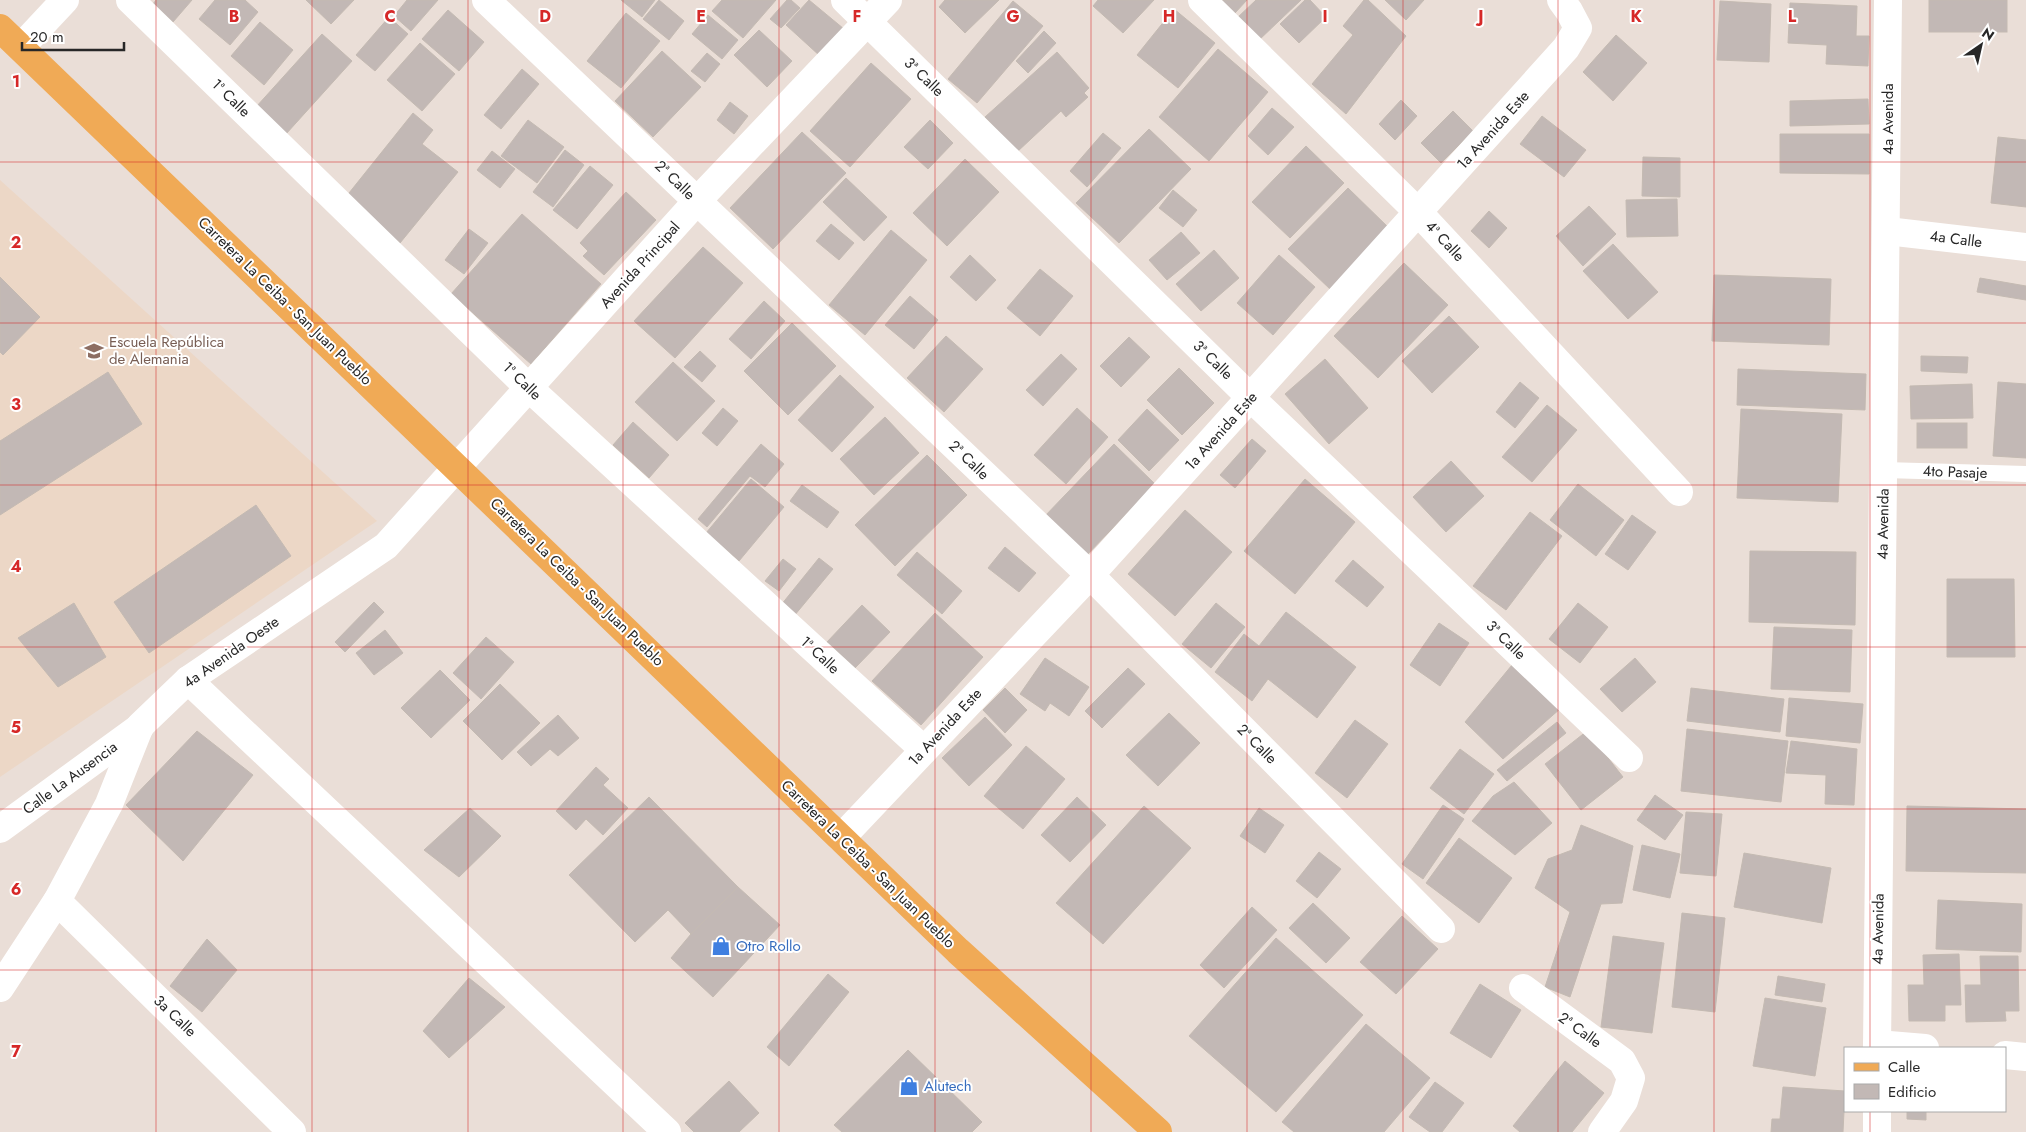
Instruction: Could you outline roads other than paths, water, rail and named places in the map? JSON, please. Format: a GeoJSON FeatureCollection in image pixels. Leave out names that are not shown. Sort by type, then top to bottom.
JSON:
{"type":"FeatureCollection","features":[{"type":"Feature","properties":{"kind":"main road","name":"Carretera La Ceiba - San Juan Pueblo"},"geometry":{"type":"LineString","coordinates":[[0,28],[458,467],[958,951],[1158,1132]]}},
{"type":"Feature","properties":{"kind":"street"},"geometry":{"type":"LineString","coordinates":[[20,47],[66,0]]}},
{"type":"Feature","properties":{"kind":"street","name":"1ª Calle"},"geometry":{"type":"LineString","coordinates":[[130,0],[530,389],[924,750]]}},
{"type":"Feature","properties":{"kind":"street","name":"2ª Calle"},"geometry":{"type":"LineString","coordinates":[[486,0],[1090,575],[1441,929]]}},
{"type":"Feature","properties":{"kind":"street","name":"3ª Calle"},"geometry":{"type":"LineString","coordinates":[[845,0],[1252,398],[1629,758]]}},
{"type":"Feature","properties":{"kind":"street","name":"Avenida Principal"},"geometry":{"type":"LineString","coordinates":[[458,467],[697,201],[888,0]]}},
{"type":"Feature","properties":{"kind":"street","name":"4ª Calle"},"geometry":{"type":"LineString","coordinates":[[1202,0],[1418,213],[1679,492]]}},
{"type":"Feature","properties":{"kind":"street","name":"4a Avenida"},"geometry":{"type":"LineString","coordinates":[[1877,1046],[1888,0]]}},
{"type":"Feature","properties":{"kind":"street","name":"1a Avenida Este"},"geometry":{"type":"LineString","coordinates":[[841,838],[1090,575],[1252,398],[1566,48],[1578,28],[1565,6]]}},
{"type":"Feature","properties":{"kind":"street","name":"4a Calle"},"geometry":{"type":"LineString","coordinates":[[1887,231],[2026,247]]}},
{"type":"Feature","properties":{"kind":"street","name":"4a Avenida Oeste"},"geometry":{"type":"LineString","coordinates":[[0,988],[57,901],[109,804],[140,726],[188,680],[386,546],[458,467]]}},
{"type":"Feature","properties":{"kind":"street"},"geometry":{"type":"LineString","coordinates":[[188,680],[667,1132]]}},
{"type":"Feature","properties":{"kind":"street","name":"Calle La Ausencia"},"geometry":{"type":"LineString","coordinates":[[0,829],[140,726]]}},
{"type":"Feature","properties":{"kind":"street","name":"3a Calle"},"geometry":{"type":"LineString","coordinates":[[57,901],[292,1132]]}},
{"type":"Feature","properties":{"kind":"street","name":"2ª Calle"},"geometry":{"type":"LineString","coordinates":[[1523,988],[1622,1061],[1631,1078],[1624,1101],[1602,1132]]}},
{"type":"Feature","properties":{"kind":"street"},"geometry":{"type":"LineString","coordinates":[[1877,1046],[1901,1047]]}},
{"type":"Feature","properties":{"kind":"street"},"geometry":{"type":"LineString","coordinates":[[2006,1056],[2026,1057]]}},
{"type":"Feature","properties":{"kind":"street"},"geometry":{"type":"LineString","coordinates":[[1877,1112],[1877,1132]]}},
{"type":"Feature","properties":{"kind":"lane","name":"4to Pasaje"},"geometry":{"type":"LineString","coordinates":[[1884,470],[2026,474]]}},
{"type":"Feature","properties":{"kind":"place","name":"Escuela República de Alemania"},"geometry":{"type":"Point","coordinates":[94,351]}},
{"type":"Feature","properties":{"kind":"place","name":"Otro Rollo"},"geometry":{"type":"Point","coordinates":[721,946]}},
{"type":"Feature","properties":{"kind":"place","name":"Alutech"},"geometry":{"type":"Point","coordinates":[909,1086]}}]}
